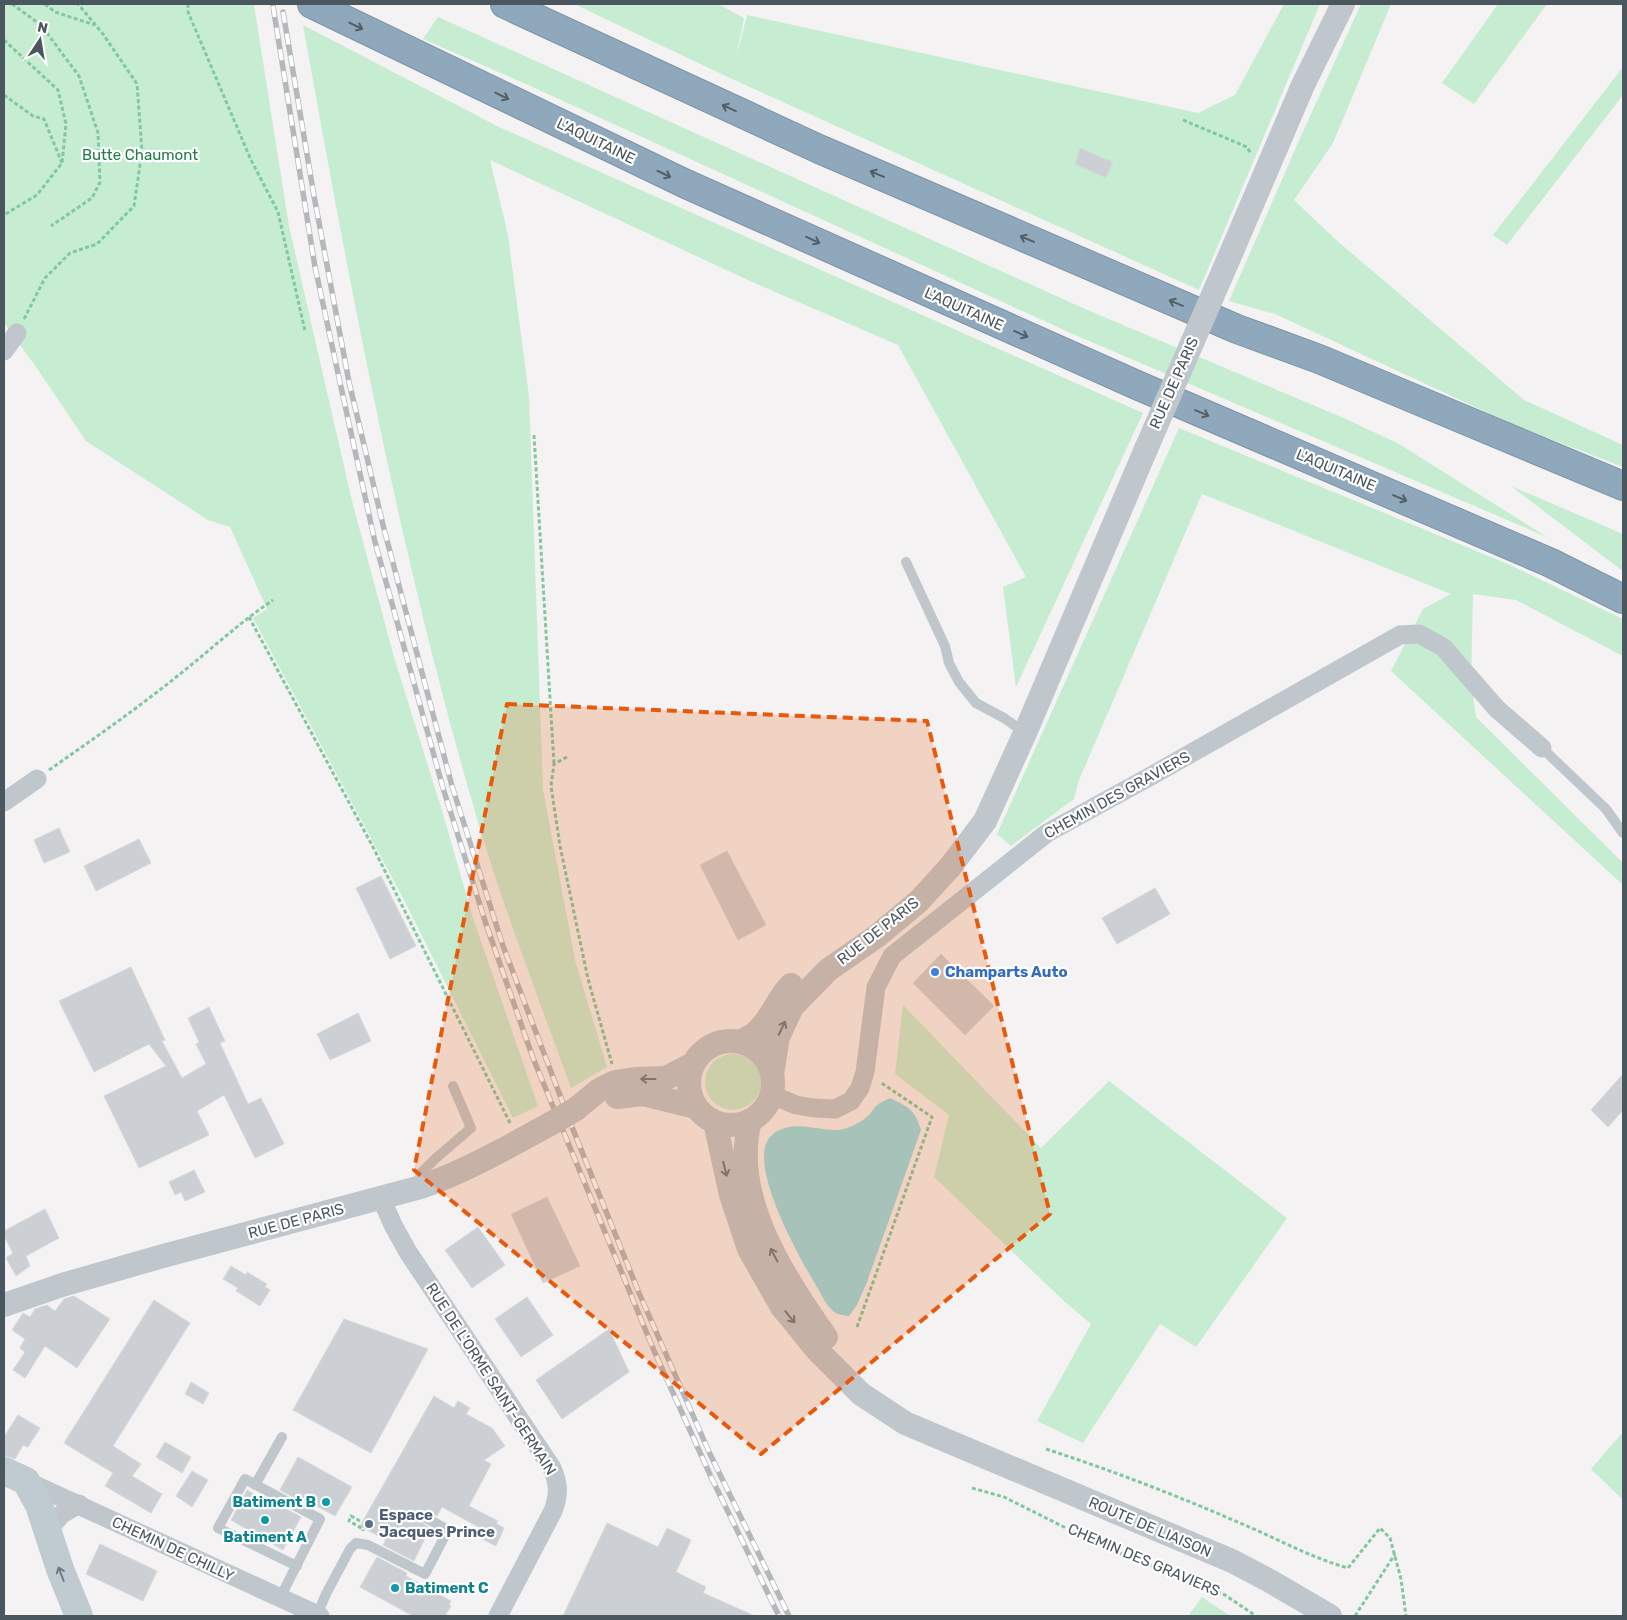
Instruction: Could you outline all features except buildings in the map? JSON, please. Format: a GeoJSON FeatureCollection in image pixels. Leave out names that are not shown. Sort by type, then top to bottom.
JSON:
{"type":"FeatureCollection","features":[{"type":"Feature","properties":{"kind":"highway","name":"L'AQUITAINE"},"geometry":{"type":"LineString","coordinates":[[312,4],[686,184],[1139,386],[1551,563],[1623,599]]}},
{"type":"Feature","properties":{"kind":"highway"},"geometry":{"type":"LineString","coordinates":[[505,4],[819,149],[1237,329],[1319,359],[1623,486]]}},
{"type":"Feature","properties":{"kind":"highway"},"geometry":{"type":"LineString","coordinates":[[1237,329],[1279,357],[1623,502]]}},
{"type":"Feature","properties":{"kind":"highway"},"geometry":{"type":"LineString","coordinates":[[1551,563],[1588,568],[1623,581]]}},
{"type":"Feature","properties":{"kind":"main road"},"geometry":{"type":"LineString","coordinates":[[15,1476],[39,1506],[60,1569],[79,1616]]}},
{"type":"Feature","properties":{"kind":"street","name":"RUE DE PARIS"},"geometry":{"type":"LineString","coordinates":[[772,1085],[778,1037],[792,1007],[828,970],[877,936],[919,901],[950,867],[985,821],[1025,733],[1263,177],[1343,4]]}},
{"type":"Feature","properties":{"kind":"street"},"geometry":{"type":"LineString","coordinates":[[4,351],[17,333]]}},
{"type":"Feature","properties":{"kind":"street","name":"CHEMIN DES GRAVIERS"},"geometry":{"type":"LineString","coordinates":[[772,1085],[796,1105],[835,1109],[851,1101],[860,1088],[865,1072],[876,987],[892,956],[899,950],[1047,833],[1400,635],[1419,634],[1443,647],[1497,709],[1542,748]]}},
{"type":"Feature","properties":{"kind":"street","name":"RUE DE PARIS"},"geometry":{"type":"LineString","coordinates":[[740,1042],[755,1033],[764,1024],[783,993],[820,956],[864,926],[905,893],[941,857],[1011,765]]}},
{"type":"Feature","properties":{"kind":"street"},"geometry":{"type":"LineString","coordinates":[[4,802],[37,779]]}},
{"type":"Feature","properties":{"kind":"street"},"geometry":{"type":"LineString","coordinates":[[728,1041],[740,1042],[752,1046],[768,1063],[772,1085],[764,1110],[750,1121],[732,1125],[715,1122],[704,1116],[696,1107],[690,1094],[689,1078],[694,1064],[706,1049],[715,1044],[728,1041]]}},
{"type":"Feature","properties":{"kind":"street","name":"RUE DE PARIS"},"geometry":{"type":"LineString","coordinates":[[4,1305],[62,1285],[135,1264],[421,1187],[450,1177],[550,1124],[576,1109],[599,1090],[615,1082],[635,1078],[666,1078],[694,1064]]}},
{"type":"Feature","properties":{"kind":"street","name":"RUE DE PARIS"},"geometry":{"type":"LineString","coordinates":[[576,1109],[630,1094],[644,1094],[696,1107]]}},
{"type":"Feature","properties":{"kind":"street","name":"ROUTE DE LIAISON"},"geometry":{"type":"LineString","coordinates":[[750,1121],[745,1138],[745,1152],[750,1193],[767,1242],[795,1294],[827,1339],[869,1381],[908,1413],[965,1449]]}},
{"type":"Feature","properties":{"kind":"street","name":"ROUTE DE LIAISON"},"geometry":{"type":"LineString","coordinates":[[715,1122],[731,1195],[750,1249],[782,1307],[817,1350],[861,1394],[905,1422],[1232,1561],[1330,1616]]}},
{"type":"Feature","properties":{"kind":"street","name":"RUE DE L'ORME SAINT-GERMAIN"},"geometry":{"type":"LineString","coordinates":[[381,1198],[392,1225],[408,1252],[552,1468],[556,1478],[558,1489],[553,1512],[498,1616]]}},
{"type":"Feature","properties":{"kind":"street","name":"CHEMIN DE CHILLY"},"geometry":{"type":"LineString","coordinates":[[15,1476],[319,1616]]}},
{"type":"Feature","properties":{"kind":"street"},"geometry":{"type":"LineString","coordinates":[[47,1531],[62,1514],[79,1504]]}},
{"type":"Feature","properties":{"kind":"lane"},"geometry":{"type":"LineString","coordinates":[[906,562],[945,646],[949,663],[959,682],[976,703],[1004,718],[1025,733]]}},
{"type":"Feature","properties":{"kind":"lane"},"geometry":{"type":"LineString","coordinates":[[1542,748],[1606,809],[1623,833]]}},
{"type":"Feature","properties":{"kind":"lane"},"geometry":{"type":"LineString","coordinates":[[421,1187],[420,1174],[471,1128],[453,1086]]}},
{"type":"Feature","properties":{"kind":"lane"},"geometry":{"type":"LineString","coordinates":[[255,1485],[282,1437]]}},
{"type":"Feature","properties":{"kind":"lane"},"geometry":{"type":"LineString","coordinates":[[280,1598],[297,1566],[320,1519],[245,1479],[218,1528],[297,1566]]}},
{"type":"Feature","properties":{"kind":"lane"},"geometry":{"type":"LineString","coordinates":[[319,1616],[326,1594],[350,1549],[356,1543],[368,1545],[425,1574],[448,1530],[424,1517]]}},
{"type":"Feature","properties":{"kind":"path"},"geometry":{"type":"LineString","coordinates":[[12,4],[41,25],[79,76],[98,133],[100,182],[92,198],[51,226]]}},
{"type":"Feature","properties":{"kind":"path"},"geometry":{"type":"LineString","coordinates":[[44,4],[54,12],[96,25]]}},
{"type":"Feature","properties":{"kind":"path"},"geometry":{"type":"LineString","coordinates":[[17,333],[45,278],[70,253],[96,244],[134,206],[142,151],[138,84],[96,25],[78,4]]}},
{"type":"Feature","properties":{"kind":"path"},"geometry":{"type":"LineString","coordinates":[[188,4],[188,12],[247,151],[278,212],[305,330]]}},
{"type":"Feature","properties":{"kind":"path"},"geometry":{"type":"LineString","coordinates":[[4,40],[58,90],[66,124],[62,163],[37,196],[4,214]]}},
{"type":"Feature","properties":{"kind":"path"},"geometry":{"type":"LineString","coordinates":[[4,96],[33,116],[44,119],[62,163]]}},
{"type":"Feature","properties":{"kind":"path"},"geometry":{"type":"LineString","coordinates":[[1183,120],[1248,147],[1263,177]]}},
{"type":"Feature","properties":{"kind":"path"},"geometry":{"type":"LineString","coordinates":[[534,435],[554,764],[551,786],[560,846],[588,979],[613,1069]]}},
{"type":"Feature","properties":{"kind":"path"},"geometry":{"type":"LineString","coordinates":[[37,779],[108,730],[273,600]]}},
{"type":"Feature","properties":{"kind":"path"},"geometry":{"type":"LineString","coordinates":[[249,617],[378,855],[511,1125],[504,1128]]}},
{"type":"Feature","properties":{"kind":"path"},"geometry":{"type":"LineString","coordinates":[[554,764],[567,757]]}},
{"type":"Feature","properties":{"kind":"path"},"geometry":{"type":"LineString","coordinates":[[857,1327],[932,1117],[865,1072]]}},
{"type":"Feature","properties":{"kind":"path"},"geometry":{"type":"LineString","coordinates":[[1046,1449],[1112,1471],[1256,1530],[1325,1562],[1348,1568],[1380,1528],[1390,1538],[1395,1553],[1406,1616]]}},
{"type":"Feature","properties":{"kind":"path","name":"CHEMIN DES GRAVIERS"},"geometry":{"type":"LineString","coordinates":[[972,1488],[1004,1497],[1104,1547],[1225,1595],[1256,1616]]}},
{"type":"Feature","properties":{"kind":"path"},"geometry":{"type":"LineString","coordinates":[[356,1525],[349,1521],[351,1516],[360,1521]]}},
{"type":"Feature","properties":{"kind":"path"},"geometry":{"type":"LineString","coordinates":[[1355,1616],[1395,1553]]}},
{"type":"Feature","properties":{"kind":"highlighted area"},"geometry":{"type":"Polygon","coordinates":[[[507,704],[927,721],[1050,1214],[761,1454],[414,1170],[507,704]]]}},
{"type":"Feature","properties":{"kind":"green space","name":"Butte Chaumont"},"geometry":{"type":"Polygon","coordinates":[[[4,4],[254,5],[289,226],[352,501],[394,657],[473,918],[538,1106],[513,1118],[402,896],[253,618],[267,609],[230,527],[208,520],[86,441],[4,323],[4,4]]]}},
{"type":"Feature","properties":{"kind":"green space"},"geometry":{"type":"Polygon","coordinates":[[[574,4],[718,4],[744,18],[736,59],[747,15],[1198,113],[1235,95],[1284,4],[1320,4],[1199,290],[732,79],[574,4]]]}},
{"type":"Feature","properties":{"kind":"green space"},"geometry":{"type":"Polygon","coordinates":[[[1361,4],[1391,4],[1333,143],[1294,200],[1335,239],[1524,400],[1623,445],[1623,467],[1514,425],[1275,314],[1229,301],[1361,4]]]}},
{"type":"Feature","properties":{"kind":"green space"},"geometry":{"type":"Polygon","coordinates":[[[1498,4],[1547,4],[1474,104],[1442,83],[1498,4]]]}},
{"type":"Feature","properties":{"kind":"green space"},"geometry":{"type":"Polygon","coordinates":[[[438,17],[1085,309],[1346,419],[1399,444],[1547,537],[1075,335],[526,84],[423,39],[438,17]]]}},
{"type":"Feature","properties":{"kind":"green space"},"geometry":{"type":"Polygon","coordinates":[[[303,25],[499,127],[1143,413],[1016,687],[1003,587],[1026,577],[898,345],[750,281],[490,160],[508,235],[529,396],[543,789],[575,960],[607,1067],[571,1088],[488,856],[450,724],[425,625],[401,526],[359,326],[303,25]]]}},
{"type":"Feature","properties":{"kind":"green space"},"geometry":{"type":"Polygon","coordinates":[[[1623,67],[1623,95],[1507,245],[1493,235],[1623,67]]]}},
{"type":"Feature","properties":{"kind":"green space"},"geometry":{"type":"Polygon","coordinates":[[[1179,428],[1510,565],[1623,619],[1623,656],[1516,600],[1473,594],[1471,679],[1476,717],[1623,863],[1623,885],[1391,671],[1423,609],[1451,594],[1202,494],[1079,780],[1074,799],[1011,846],[997,834],[1179,428]]]}},
{"type":"Feature","properties":{"kind":"green space"},"geometry":{"type":"Polygon","coordinates":[[[1511,486],[1623,534],[1623,570],[1620,569],[1511,486]]]}},
{"type":"Feature","properties":{"kind":"green space"},"geometry":{"type":"Polygon","coordinates":[[[903,1005],[1041,1148],[1109,1081],[1287,1218],[1196,1347],[1160,1324],[1083,1443],[1037,1421],[1091,1324],[1065,1302],[934,1177],[949,1115],[895,1074],[903,1005]]]}},
{"type":"Feature","properties":{"kind":"green space"},"geometry":{"type":"Polygon","coordinates":[[[733,1054],[744,1056],[753,1062],[759,1071],[761,1082],[759,1093],[753,1102],[744,1108],[733,1110],[722,1108],[713,1102],[707,1093],[705,1082],[707,1071],[713,1062],[722,1056],[733,1054]]]}},
{"type":"Feature","properties":{"kind":"green space"},"geometry":{"type":"Polygon","coordinates":[[[1623,1432],[1623,1500],[1591,1469],[1623,1432]]]}},
{"type":"Feature","properties":{"kind":"green space"},"geometry":{"type":"Polygon","coordinates":[[[1202,1597],[1230,1616],[1188,1616],[1202,1597]]]}},
{"type":"Feature","properties":{"kind":"water"},"geometry":{"type":"Polygon","coordinates":[[[890,1098],[914,1113],[921,1130],[867,1282],[857,1305],[849,1316],[842,1315],[834,1312],[826,1302],[778,1212],[765,1168],[764,1150],[770,1137],[777,1131],[793,1126],[828,1130],[845,1129],[863,1120],[879,1104],[890,1098]]]}},
{"type":"Feature","properties":{"kind":"railway"},"geometry":{"type":"LineString","coordinates":[[273,6],[315,267],[341,387],[375,542],[443,788],[486,924],[533,1058],[655,1353],[712,1479],[779,1616]]}},
{"type":"Feature","properties":{"kind":"railway"},"geometry":{"type":"LineString","coordinates":[[283,12],[314,196],[349,382],[384,529],[452,786],[503,946],[574,1132],[639,1293],[710,1454],[789,1616]]}},
{"type":"Feature","properties":{"kind":"place","name":"Champarts Auto"},"geometry":{"type":"Point","coordinates":[935,972]}},
{"type":"Feature","properties":{"kind":"place","name":"Batiment B"},"geometry":{"type":"Point","coordinates":[326,1502]}},
{"type":"Feature","properties":{"kind":"place","name":"Batiment A"},"geometry":{"type":"Point","coordinates":[265,1520]}},
{"type":"Feature","properties":{"kind":"place","name":"Espace Jacques Prince"},"geometry":{"type":"Point","coordinates":[369,1524]}},
{"type":"Feature","properties":{"kind":"place","name":"Batiment C"},"geometry":{"type":"Point","coordinates":[395,1588]}}]}
